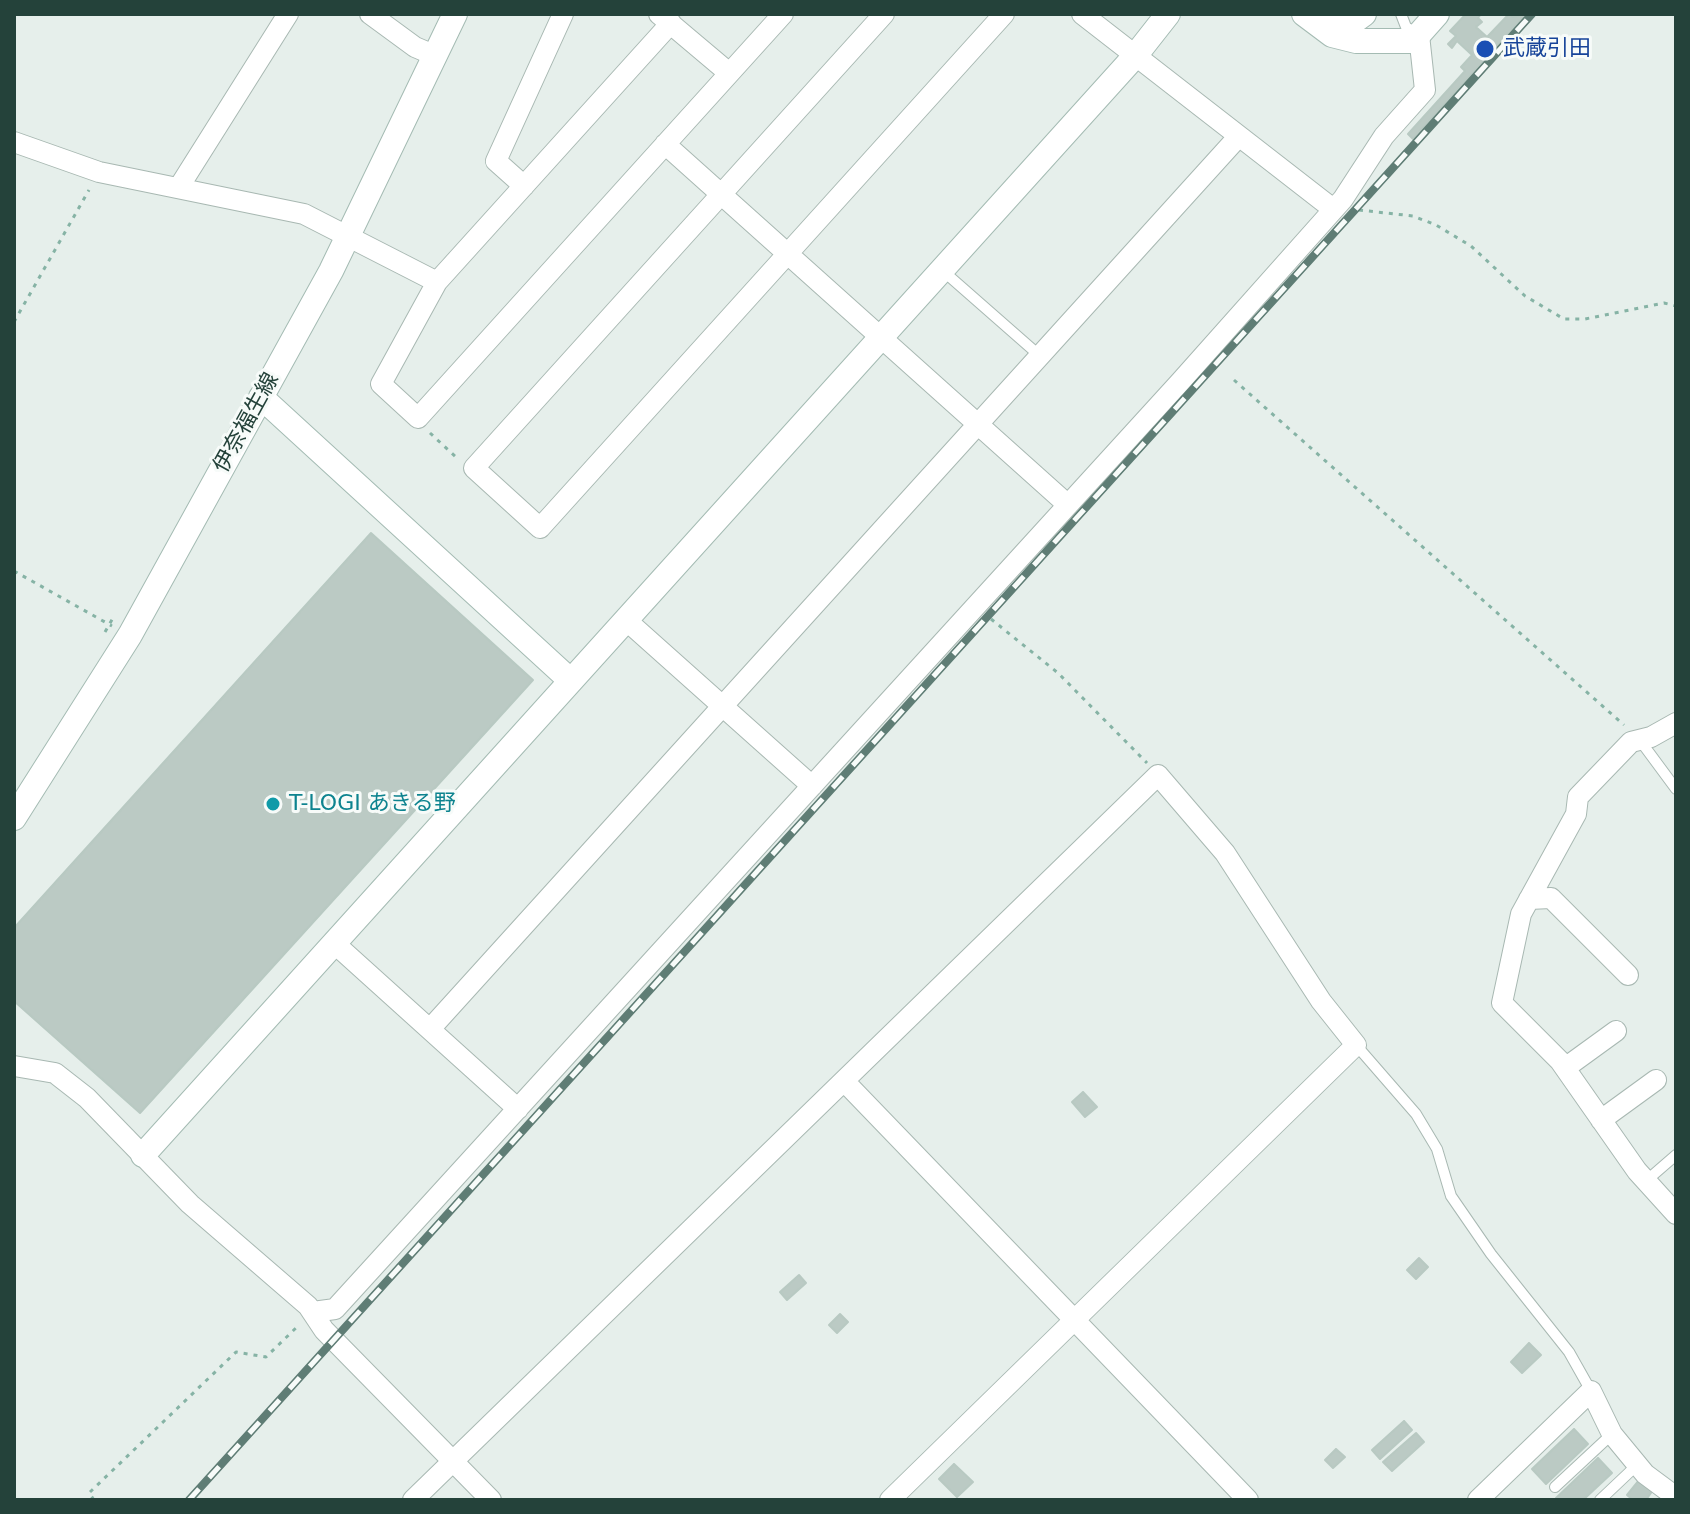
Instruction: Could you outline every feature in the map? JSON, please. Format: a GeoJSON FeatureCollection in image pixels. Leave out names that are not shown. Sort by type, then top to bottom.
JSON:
{"type":"FeatureCollection","features":[{"type":"Feature","properties":{"kind":"street"},"geometry":{"type":"LineString","coordinates":[[179,187],[288,14]]}},
{"type":"Feature","properties":{"kind":"street"},"geometry":{"type":"LineString","coordinates":[[370,14],[415,47],[436,56]]}},
{"type":"Feature","properties":{"kind":"street","name":"伊奈福生線"},"geometry":{"type":"LineString","coordinates":[[14,818],[117,626],[261,397],[349,236],[455,14]]}},
{"type":"Feature","properties":{"kind":"street"},"geometry":{"type":"LineString","coordinates":[[524,186],[496,161],[563,14]]}},
{"type":"Feature","properties":{"kind":"street"},"geometry":{"type":"LineString","coordinates":[[729,73],[665,18],[524,186],[437,282],[381,384],[418,418],[783,14]]}},
{"type":"Feature","properties":{"kind":"street"},"geometry":{"type":"LineString","coordinates":[[884,14],[474,468],[540,528],[1004,14]]}},
{"type":"Feature","properties":{"kind":"street"},"geometry":{"type":"LineString","coordinates":[[1082,14],[1239,136],[1338,204]]}},
{"type":"Feature","properties":{"kind":"street"},"geometry":{"type":"LineString","coordinates":[[143,1155],[1135,56],[1168,14]]}},
{"type":"Feature","properties":{"kind":"street"},"geometry":{"type":"LineString","coordinates":[[1309,18],[1349,25],[1364,14]]}},
{"type":"Feature","properties":{"kind":"street"},"geometry":{"type":"LineString","coordinates":[[1309,18],[1345,40],[1413,41],[1437,14]]}},
{"type":"Feature","properties":{"kind":"street"},"geometry":{"type":"LineString","coordinates":[[313,1312],[335,1309],[1338,204],[1384,136],[1425,90],[1419,35]]}},
{"type":"Feature","properties":{"kind":"street"},"geometry":{"type":"LineString","coordinates":[[430,1029],[1239,136]]}},
{"type":"Feature","properties":{"kind":"street"},"geometry":{"type":"LineString","coordinates":[[14,142],[99,172],[304,214],[437,282]]}},
{"type":"Feature","properties":{"kind":"street"},"geometry":{"type":"LineString","coordinates":[[665,144],[1068,505]]}},
{"type":"Feature","properties":{"kind":"street"},"geometry":{"type":"LineString","coordinates":[[261,397],[571,681]]}},
{"type":"Feature","properties":{"kind":"street"},"geometry":{"type":"LineString","coordinates":[[626,620],[812,786]]}},
{"type":"Feature","properties":{"kind":"street"},"geometry":{"type":"LineString","coordinates":[[1676,723],[1651,737],[1638,738],[1578,797],[1576,814],[1521,914],[1502,1003],[1565,1068],[1646,1181],[1676,1214]]}},
{"type":"Feature","properties":{"kind":"street"},"geometry":{"type":"LineString","coordinates":[[413,1500],[1158,775],[1225,853],[1321,1001],[1356,1045],[890,1500]]}},
{"type":"Feature","properties":{"kind":"street"},"geometry":{"type":"LineString","coordinates":[[1529,899],[1551,898],[1628,975]]}},
{"type":"Feature","properties":{"kind":"street"},"geometry":{"type":"LineString","coordinates":[[334,943],[518,1109]]}},
{"type":"Feature","properties":{"kind":"street"},"geometry":{"type":"LineString","coordinates":[[1565,1068],[1616,1031]]}},
{"type":"Feature","properties":{"kind":"street"},"geometry":{"type":"LineString","coordinates":[[14,1066],[55,1073],[64,1078],[190,1204],[313,1312],[324,1330],[491,1500]]}},
{"type":"Feature","properties":{"kind":"street"},"geometry":{"type":"LineString","coordinates":[[1601,1120],[1656,1080]]}},
{"type":"Feature","properties":{"kind":"street"},"geometry":{"type":"LineString","coordinates":[[844,1081],[1248,1500]]}},
{"type":"Feature","properties":{"kind":"street"},"geometry":{"type":"LineString","coordinates":[[1478,1500],[1591,1391],[1612,1434],[1637,1465],[1676,1497]]}},
{"type":"Feature","properties":{"kind":"lane"},"geometry":{"type":"LineString","coordinates":[[1401,14],[1406,27],[1419,35]]}},
{"type":"Feature","properties":{"kind":"lane"},"geometry":{"type":"LineString","coordinates":[[942,270],[1040,356]]}},
{"type":"Feature","properties":{"kind":"lane"},"geometry":{"type":"LineString","coordinates":[[1638,738],[1676,789]]}},
{"type":"Feature","properties":{"kind":"lane"},"geometry":{"type":"LineString","coordinates":[[1356,1045],[1416,1114],[1437,1149],[1451,1196],[1491,1254],[1569,1352],[1591,1391]]}},
{"type":"Feature","properties":{"kind":"lane"},"geometry":{"type":"LineString","coordinates":[[1646,1181],[1676,1155]]}},
{"type":"Feature","properties":{"kind":"lane"},"geometry":{"type":"LineString","coordinates":[[1555,1487],[1612,1434]]}},
{"type":"Feature","properties":{"kind":"lane"},"geometry":{"type":"LineString","coordinates":[[1600,1500],[1637,1465]]}},
{"type":"Feature","properties":{"kind":"path"},"geometry":{"type":"LineString","coordinates":[[14,322],[99,172]]}},
{"type":"Feature","properties":{"kind":"path"},"geometry":{"type":"LineString","coordinates":[[1338,204],[1413,216],[1436,225],[1471,246],[1525,296],[1564,319],[1585,319],[1664,303],[1676,306]]}},
{"type":"Feature","properties":{"kind":"path"},"geometry":{"type":"LineString","coordinates":[[1234,380],[1638,738]]}},
{"type":"Feature","properties":{"kind":"path"},"geometry":{"type":"LineString","coordinates":[[418,418],[465,465],[474,468]]}},
{"type":"Feature","properties":{"kind":"path"},"geometry":{"type":"LineString","coordinates":[[14,571],[117,626]]}},
{"type":"Feature","properties":{"kind":"path"},"geometry":{"type":"LineString","coordinates":[[976,606],[1058,673],[1158,775]]}},
{"type":"Feature","properties":{"kind":"path"},"geometry":{"type":"LineString","coordinates":[[105,632],[117,626]]}},
{"type":"Feature","properties":{"kind":"path"},"geometry":{"type":"LineString","coordinates":[[94,1500],[89,1493],[236,1352],[266,1357],[313,1312]]}},
{"type":"Feature","properties":{"kind":"building"},"geometry":{"type":"Polygon","coordinates":[[[1466,14],[1481,14],[1478,18],[1482,22],[1476,27],[1487,37],[1509,14],[1513,17],[1527,14],[1413,139],[1408,134],[1465,71],[1461,67],[1472,55],[1457,41],[1452,48],[1448,44],[1456,36],[1450,31],[1466,14]]]}},
{"type":"Feature","properties":{"kind":"building","name":"T-LOGI あきる野"},"geometry":{"type":"Polygon","coordinates":[[[371,533],[533,680],[140,1113],[14,1001],[14,928],[371,533]]]}},
{"type":"Feature","properties":{"kind":"building"},"geometry":{"type":"Polygon","coordinates":[[[1083,1092],[1097,1107],[1085,1117],[1072,1102],[1083,1092]]]}},
{"type":"Feature","properties":{"kind":"building"},"geometry":{"type":"Polygon","coordinates":[[[1419,1258],[1428,1267],[1416,1279],[1407,1270],[1419,1258]]]}},
{"type":"Feature","properties":{"kind":"building"},"geometry":{"type":"Polygon","coordinates":[[[799,1275],[806,1283],[787,1300],[780,1292],[799,1275]]]}},
{"type":"Feature","properties":{"kind":"building"},"geometry":{"type":"Polygon","coordinates":[[[840,1314],[848,1322],[837,1333],[829,1325],[840,1314]]]}},
{"type":"Feature","properties":{"kind":"building"},"geometry":{"type":"Polygon","coordinates":[[[1529,1343],[1541,1355],[1522,1373],[1511,1362],[1529,1343]]]}},
{"type":"Feature","properties":{"kind":"building"},"geometry":{"type":"Polygon","coordinates":[[[1404,1421],[1412,1430],[1380,1459],[1372,1450],[1404,1421]]]}},
{"type":"Feature","properties":{"kind":"building"},"geometry":{"type":"Polygon","coordinates":[[[1574,1429],[1588,1444],[1546,1484],[1532,1469],[1574,1429]]]}},
{"type":"Feature","properties":{"kind":"building"},"geometry":{"type":"Polygon","coordinates":[[[1416,1433],[1424,1442],[1392,1471],[1383,1462],[1416,1433]]]}},
{"type":"Feature","properties":{"kind":"building"},"geometry":{"type":"Polygon","coordinates":[[[1336,1449],[1345,1457],[1333,1468],[1325,1460],[1336,1449]]]}},
{"type":"Feature","properties":{"kind":"building"},"geometry":{"type":"Polygon","coordinates":[[[1598,1458],[1612,1473],[1583,1500],[1556,1498],[1598,1458]]]}},
{"type":"Feature","properties":{"kind":"building"},"geometry":{"type":"Polygon","coordinates":[[[954,1464],[973,1482],[957,1497],[939,1479],[954,1464]]]}},
{"type":"Feature","properties":{"kind":"building"},"geometry":{"type":"Polygon","coordinates":[[[1640,1479],[1653,1490],[1646,1500],[1633,1500],[1627,1495],[1640,1479]]]}},
{"type":"Feature","properties":{"kind":"railway"},"geometry":{"type":"LineString","coordinates":[[189,1500],[1532,14]]}},
{"type":"Feature","properties":{"kind":"place","name":"武蔵引田"},"geometry":{"type":"Point","coordinates":[1485,49]}},
{"type":"Feature","properties":{"kind":"place","name":"T-LOGI あきる野"},"geometry":{"type":"Point","coordinates":[273,804]}}]}
